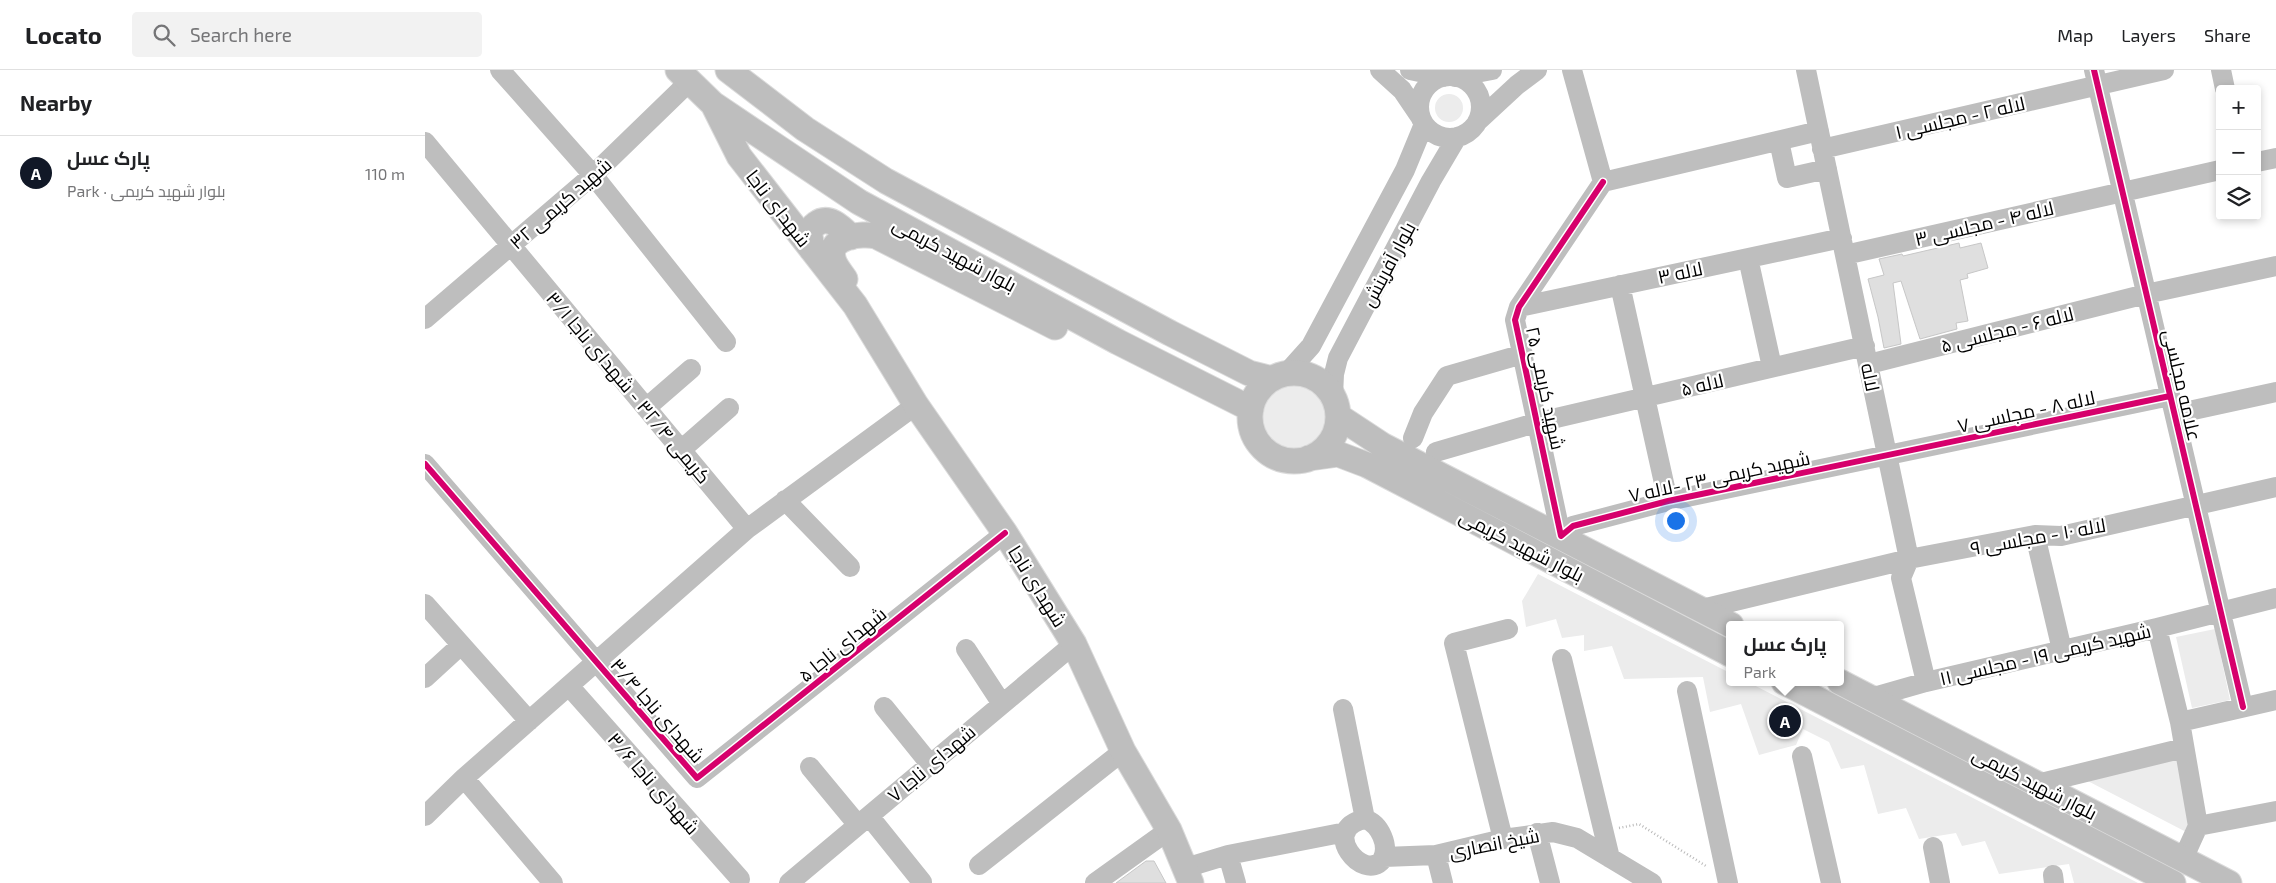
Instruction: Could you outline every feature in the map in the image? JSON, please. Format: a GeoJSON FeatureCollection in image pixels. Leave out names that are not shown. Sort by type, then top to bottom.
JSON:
{"type":"FeatureCollection","features":[{"type":"Feature","properties":{"kind":"main road","name":"بلوار شهید کریمی"},"geometry":{"type":"LineString","coordinates":[[728,70],[805,128],[886,181],[1029,259],[1249,373],[1279,377]]}},
{"type":"Feature","properties":{"kind":"main road","name":"بلوار شهید کریمی"},"geometry":{"type":"LineString","coordinates":[[684,75],[713,104],[859,202],[1118,342],[1251,409]]}},
{"type":"Feature","properties":{"kind":"main road","name":"شهدای ناجا"},"geometry":{"type":"LineString","coordinates":[[713,104],[739,156],[855,305],[916,404],[1005,533],[1074,644],[1123,751],[1169,830],[1188,875]]}},
{"type":"Feature","properties":{"kind":"main road"},"geometry":{"type":"LineString","coordinates":[[812,250],[810,232],[815,225],[827,220],[851,237],[865,234],[893,243],[1058,329],[1118,342]]}},
{"type":"Feature","properties":{"kind":"main road","name":"شهدای ناجا"},"geometry":{"type":"LineString","coordinates":[[851,237],[841,240],[835,246],[833,260],[845,280],[855,305]]}},
{"type":"Feature","properties":{"kind":"main road"},"geometry":{"type":"LineString","coordinates":[[1204,385],[1222,379],[1225,367],[1222,359]]}},
{"type":"Feature","properties":{"kind":"main road"},"geometry":{"type":"LineString","coordinates":[[1294,373],[1305,374],[1316,379],[1335,406],[1336,430],[1331,442],[1321,452],[1309,458],[1296,461],[1283,459],[1271,454],[1261,446],[1254,435],[1251,409],[1255,397],[1262,387],[1279,377],[1294,373]]}},
{"type":"Feature","properties":{"kind":"main road","name":"بلوار شهید کریمی"},"geometry":{"type":"LineString","coordinates":[[1335,406],[1382,445],[1726,622]]}},
{"type":"Feature","properties":{"kind":"main road"},"geometry":{"type":"LineString","coordinates":[[1367,466],[1358,456],[1359,449],[1363,443],[1368,440],[1382,445]]}},
{"type":"Feature","properties":{"kind":"main road","name":"بلوار شهید کریمی"},"geometry":{"type":"LineString","coordinates":[[1309,458],[1338,454],[1367,466],[1726,652]]}},
{"type":"Feature","properties":{"kind":"main road","name":"بلوار شهید کریمی"},"geometry":{"type":"LineString","coordinates":[[1844,684],[2229,883]]}},
{"type":"Feature","properties":{"kind":"main road","name":"بلوار شهید کریمی"},"geometry":{"type":"LineString","coordinates":[[1792,686],[2173,883]]}},
{"type":"Feature","properties":{"kind":"street"},"geometry":{"type":"LineString","coordinates":[[500,70],[593,176],[726,342]]}},
{"type":"Feature","properties":{"kind":"street"},"geometry":{"type":"LineString","coordinates":[[1380,70],[1402,90],[1423,121],[1438,136],[1457,137],[1465,134],[1517,85],[1537,70]]}},
{"type":"Feature","properties":{"kind":"street"},"geometry":{"type":"LineString","coordinates":[[1410,70],[1465,80],[1478,94],[1481,103],[1477,122]]}},
{"type":"Feature","properties":{"kind":"street"},"geometry":{"type":"LineString","coordinates":[[1423,121],[1419,109],[1423,92],[1428,86],[1449,77],[1492,70]]}},
{"type":"Feature","properties":{"kind":"street"},"geometry":{"type":"LineString","coordinates":[[1572,70],[1603,182]]}},
{"type":"Feature","properties":{"kind":"street","name":"لاله"},"geometry":{"type":"LineString","coordinates":[[1806,70],[1909,559],[1901,578],[1926,682]]}},
{"type":"Feature","properties":{"kind":"street","name":"لاله ۲ - مجلسی ۱"},"geometry":{"type":"LineString","coordinates":[[1603,182],[1779,140],[1821,140],[2095,78],[2164,70]]}},
{"type":"Feature","properties":{"kind":"street"},"geometry":{"type":"LineString","coordinates":[[2221,70],[2224,85]]}},
{"type":"Feature","properties":{"kind":"street","name":"شهید کریمی ۳۲"},"geometry":{"type":"LineString","coordinates":[[427,312],[512,245],[593,176],[684,75]]}},
{"type":"Feature","properties":{"kind":"street","name":"علامه مجلسی"},"geometry":{"type":"LineString","coordinates":[[2095,78],[2243,707]]}},
{"type":"Feature","properties":{"kind":"street","name":"بلوار آفرینش"},"geometry":{"type":"LineString","coordinates":[[1279,377],[1311,346],[1405,170],[1423,121]]}},
{"type":"Feature","properties":{"kind":"street","name":"بلوار آفرینش"},"geometry":{"type":"LineString","coordinates":[[1335,406],[1334,374],[1338,358],[1431,181],[1457,137]]}},
{"type":"Feature","properties":{"kind":"street"},"geometry":{"type":"LineString","coordinates":[[1779,140],[1787,178],[1827,169]]}},
{"type":"Feature","properties":{"kind":"street","name":"کریمی ۳۲/۴ - شهدای ناجا ۳/۱"},"geometry":{"type":"LineString","coordinates":[[425,142],[747,529]]}},
{"type":"Feature","properties":{"kind":"street"},"geometry":{"type":"LineString","coordinates":[[2261,161],[2276,158]]}},
{"type":"Feature","properties":{"kind":"street","name":"لاله ۴ - مجلسی ۳"},"geometry":{"type":"LineString","coordinates":[[1844,246],[2216,171]]}},
{"type":"Feature","properties":{"kind":"street","name":"شهید کریمی ۲۵"},"geometry":{"type":"LineString","coordinates":[[1561,536],[1539,422],[1515,320],[1519,307],[1603,182]]}},
{"type":"Feature","properties":{"kind":"street","name":"لاله ۳"},"geometry":{"type":"LineString","coordinates":[[1519,307],[1748,258],[1844,246]]}},
{"type":"Feature","properties":{"kind":"street"},"geometry":{"type":"LineString","coordinates":[[1748,258],[1772,367]]}},
{"type":"Feature","properties":{"kind":"street","name":"لاله ۶ - مجلسی ۵"},"geometry":{"type":"LineString","coordinates":[[1867,355],[2276,266]]}},
{"type":"Feature","properties":{"kind":"street"},"geometry":{"type":"LineString","coordinates":[[1620,285],[1668,501]]}},
{"type":"Feature","properties":{"kind":"street"},"geometry":{"type":"LineString","coordinates":[[1413,438],[1423,413],[1447,376],[1523,354]]}},
{"type":"Feature","properties":{"kind":"street","name":"لاله ۵"},"geometry":{"type":"LineString","coordinates":[[1436,452],[1539,422],[1772,367],[1867,355]]}},
{"type":"Feature","properties":{"kind":"street"},"geometry":{"type":"LineString","coordinates":[[646,408],[691,369]]}},
{"type":"Feature","properties":{"kind":"street","name":"لاله ۸ - مجلسی ۷"},"geometry":{"type":"LineString","coordinates":[[1888,456],[2172,405],[2276,392]]}},
{"type":"Feature","properties":{"kind":"street"},"geometry":{"type":"LineString","coordinates":[[425,816],[464,778],[747,529],[916,404]]}},
{"type":"Feature","properties":{"kind":"street"},"geometry":{"type":"LineString","coordinates":[[681,450],[729,408]]}},
{"type":"Feature","properties":{"kind":"street","name":"شهید کریمی ۲۳ -لاله ۷"},"geometry":{"type":"LineString","coordinates":[[1561,536],[1573,526],[1668,501],[1888,456]]}},
{"type":"Feature","properties":{"kind":"street","name":"شهدای ناجا ۳/۴"},"geometry":{"type":"LineString","coordinates":[[425,464],[697,778]]}},
{"type":"Feature","properties":{"kind":"street","name":"لاله ۱۰ - مجلسی ۹"},"geometry":{"type":"LineString","coordinates":[[1702,609],[1909,559],[2035,535],[2061,536],[2276,487]]}},
{"type":"Feature","properties":{"kind":"street"},"geometry":{"type":"LineString","coordinates":[[785,500],[850,567]]}},
{"type":"Feature","properties":{"kind":"street","name":"شهدای ناجا ۵"},"geometry":{"type":"LineString","coordinates":[[697,778],[1005,533]]}},
{"type":"Feature","properties":{"kind":"street"},"geometry":{"type":"LineString","coordinates":[[2035,535],[2062,650]]}},
{"type":"Feature","properties":{"kind":"street","name":"شهید کریمی ۱۹ - مجلسی ۱۱"},"geometry":{"type":"LineString","coordinates":[[1871,698],[1926,682],[2276,598]]}},
{"type":"Feature","properties":{"kind":"street"},"geometry":{"type":"LineString","coordinates":[[425,604],[529,721]]}},
{"type":"Feature","properties":{"kind":"street"},"geometry":{"type":"LineString","coordinates":[[2157,628],[2180,722],[2198,826],[2183,859]]}},
{"type":"Feature","properties":{"kind":"street"},"geometry":{"type":"LineString","coordinates":[[1503,839],[1454,643],[1508,629]]}},
{"type":"Feature","properties":{"kind":"street","name":"شهدای ناجا ۷"},"geometry":{"type":"LineString","coordinates":[[789,883],[1074,644]]}},
{"type":"Feature","properties":{"kind":"street"},"geometry":{"type":"LineString","coordinates":[[425,678],[461,645]]}},
{"type":"Feature","properties":{"kind":"street"},"geometry":{"type":"LineString","coordinates":[[966,649],[1002,704]]}},
{"type":"Feature","properties":{"kind":"street"},"geometry":{"type":"LineString","coordinates":[[1562,658],[1610,858]]}},
{"type":"Feature","properties":{"kind":"street","name":"شهدای ناجا ۳/۶"},"geometry":{"type":"LineString","coordinates":[[569,686],[740,879]]}},
{"type":"Feature","properties":{"kind":"street"},"geometry":{"type":"LineString","coordinates":[[1687,691],[1727,881]]}},
{"type":"Feature","properties":{"kind":"street"},"geometry":{"type":"LineString","coordinates":[[2180,722],[2276,700]]}},
{"type":"Feature","properties":{"kind":"street"},"geometry":{"type":"LineString","coordinates":[[884,707],[930,764]]}},
{"type":"Feature","properties":{"kind":"street"},"geometry":{"type":"LineString","coordinates":[[1343,709],[1365,819]]}},
{"type":"Feature","properties":{"kind":"street"},"geometry":{"type":"LineString","coordinates":[[2037,784],[2184,748]]}},
{"type":"Feature","properties":{"kind":"street"},"geometry":{"type":"LineString","coordinates":[[979,865],[1123,751]]}},
{"type":"Feature","properties":{"kind":"street"},"geometry":{"type":"LineString","coordinates":[[1802,756],[1831,883]]}},
{"type":"Feature","properties":{"kind":"street"},"geometry":{"type":"LineString","coordinates":[[810,767],[922,882]]}},
{"type":"Feature","properties":{"kind":"street"},"geometry":{"type":"LineString","coordinates":[[464,778],[553,883]]}},
{"type":"Feature","properties":{"kind":"street"},"geometry":{"type":"LineString","coordinates":[[2198,826],[2276,811]]}},
{"type":"Feature","properties":{"kind":"street"},"geometry":{"type":"LineString","coordinates":[[1354,873],[1346,846],[1346,832],[1352,824],[1365,819],[1372,821],[1383,840],[1379,870]]}},
{"type":"Feature","properties":{"kind":"street"},"geometry":{"type":"LineString","coordinates":[[1095,883],[1169,830]]}},
{"type":"Feature","properties":{"kind":"street"},"geometry":{"type":"LineString","coordinates":[[1188,875],[1228,855],[1346,832]]}},
{"type":"Feature","properties":{"kind":"street","name":"شیخ انصاری"},"geometry":{"type":"LineString","coordinates":[[1354,873],[1364,870],[1379,870],[1503,839],[1553,832],[1577,838],[1651,883]]}},
{"type":"Feature","properties":{"kind":"street"},"geometry":{"type":"LineString","coordinates":[[1537,833],[1550,883]]}},
{"type":"Feature","properties":{"kind":"street"},"geometry":{"type":"LineString","coordinates":[[1933,847],[1941,883]]}},
{"type":"Feature","properties":{"kind":"street"},"geometry":{"type":"LineString","coordinates":[[1228,855],[1236,883]]}},
{"type":"Feature","properties":{"kind":"street"},"geometry":{"type":"LineString","coordinates":[[1436,855],[1443,883]]}},
{"type":"Feature","properties":{"kind":"path"},"geometry":{"type":"LineString","coordinates":[[1604,831],[1639,824],[1727,881]]}},
{"type":"Feature","properties":{"kind":"shaded area"},"geometry":{"type":"Polygon","coordinates":[[[1449,94],[1459,98],[1463,108],[1459,118],[1449,122],[1439,118],[1435,108],[1439,98],[1449,94]]]}},
{"type":"Feature","properties":{"kind":"shaded area"},"geometry":{"type":"Polygon","coordinates":[[[1294,383],[1307,386],[1318,393],[1325,404],[1328,417],[1325,430],[1318,441],[1307,448],[1294,451],[1281,448],[1270,441],[1263,430],[1260,417],[1263,404],[1270,393],[1281,386],[1294,383]]]}},
{"type":"Feature","properties":{"kind":"shaded area"},"geometry":{"type":"Polygon","coordinates":[[[1538,574],[1726,671],[1726,686],[1756,686],[2138,883],[2074,883],[2069,864],[1999,874],[1985,841],[1962,846],[1956,833],[1919,839],[1906,808],[1878,814],[1864,765],[1841,769],[1829,742],[1803,729],[1796,745],[1759,755],[1741,704],[1710,712],[1703,677],[1624,679],[1612,646],[1584,651],[1584,635],[1562,638],[1556,619],[1526,627],[1522,601],[1538,574]]]}},
{"type":"Feature","properties":{"kind":"shaded area"},"geometry":{"type":"Polygon","coordinates":[[[2215,629],[2230,700],[2192,708],[2176,637],[2215,629]]]}},
{"type":"Feature","properties":{"kind":"shaded area"},"geometry":{"type":"Polygon","coordinates":[[[2178,755],[2192,835],[2082,778],[2178,755]]]}},
{"type":"Feature","properties":{"kind":"building"},"geometry":{"type":"Polygon","coordinates":[[[1959,243],[1960,248],[1981,243],[1988,268],[1967,274],[1968,278],[1960,280],[1968,321],[1956,323],[1957,329],[1920,339],[1901,281],[1893,283],[1901,344],[1884,348],[1868,279],[1884,275],[1879,259],[1902,254],[1903,256],[1959,243]]]}},
{"type":"Feature","properties":{"kind":"building"},"geometry":{"type":"Polygon","coordinates":[[[1146,861],[1154,861],[1166,883],[1116,883],[1146,861]]]}},
{"type":"Feature","properties":{"kind":"cycle path"},"geometry":{"type":"LineString","coordinates":[[2094,70],[2243,707]]}},
{"type":"Feature","properties":{"kind":"cycle path"},"geometry":{"type":"LineString","coordinates":[[1603,182],[1519,307],[1515,320],[1561,536],[1573,526],[1668,501],[2170,396]]}},
{"type":"Feature","properties":{"kind":"cycle path"},"geometry":{"type":"LineString","coordinates":[[425,464],[697,778],[1005,533]]}},
{"type":"Feature","properties":{"kind":"place","name":"پارک عسل"},"geometry":{"type":"Point","coordinates":[1785,721]}}]}
